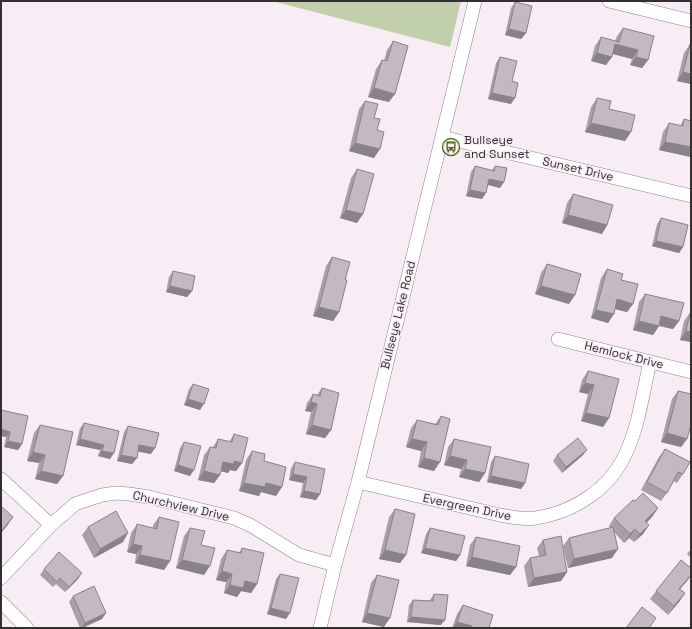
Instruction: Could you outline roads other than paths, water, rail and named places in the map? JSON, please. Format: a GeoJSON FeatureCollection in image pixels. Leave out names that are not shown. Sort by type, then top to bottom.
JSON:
{"type":"FeatureCollection","features":[{"type":"Feature","properties":{"kind":"street","name":"Bullseye Lake Road"},"geometry":{"type":"LineString","coordinates":[[320,628],[335,565],[358,482],[475,1]]}},
{"type":"Feature","properties":{"kind":"street"},"geometry":{"type":"LineString","coordinates":[[609,1],[691,21]]}},
{"type":"Feature","properties":{"kind":"street","name":"Sunset Drive"},"geometry":{"type":"LineString","coordinates":[[442,137],[691,196]]}},
{"type":"Feature","properties":{"kind":"street","name":"Hemlock Drive"},"geometry":{"type":"LineString","coordinates":[[558,339],[691,372]]}},
{"type":"Feature","properties":{"kind":"street","name":"Evergreen Drive"},"geometry":{"type":"LineString","coordinates":[[358,482],[500,516],[536,518],[557,513],[590,498],[616,472],[633,437],[650,362]]}},
{"type":"Feature","properties":{"kind":"street"},"geometry":{"type":"LineString","coordinates":[[1,479],[51,525]]}},
{"type":"Feature","properties":{"kind":"street","name":"Churchview Drive"},"geometry":{"type":"LineString","coordinates":[[1,578],[51,525],[75,504],[102,495],[129,494],[149,497],[234,518],[262,532],[299,555],[335,565]]}},
{"type":"Feature","properties":{"kind":"street"},"geometry":{"type":"LineString","coordinates":[[1,602],[27,628]]}},
{"type":"Feature","properties":{"kind":"place","name":"Bullseye and Sunset"},"geometry":{"type":"Point","coordinates":[451,147]}}]}
